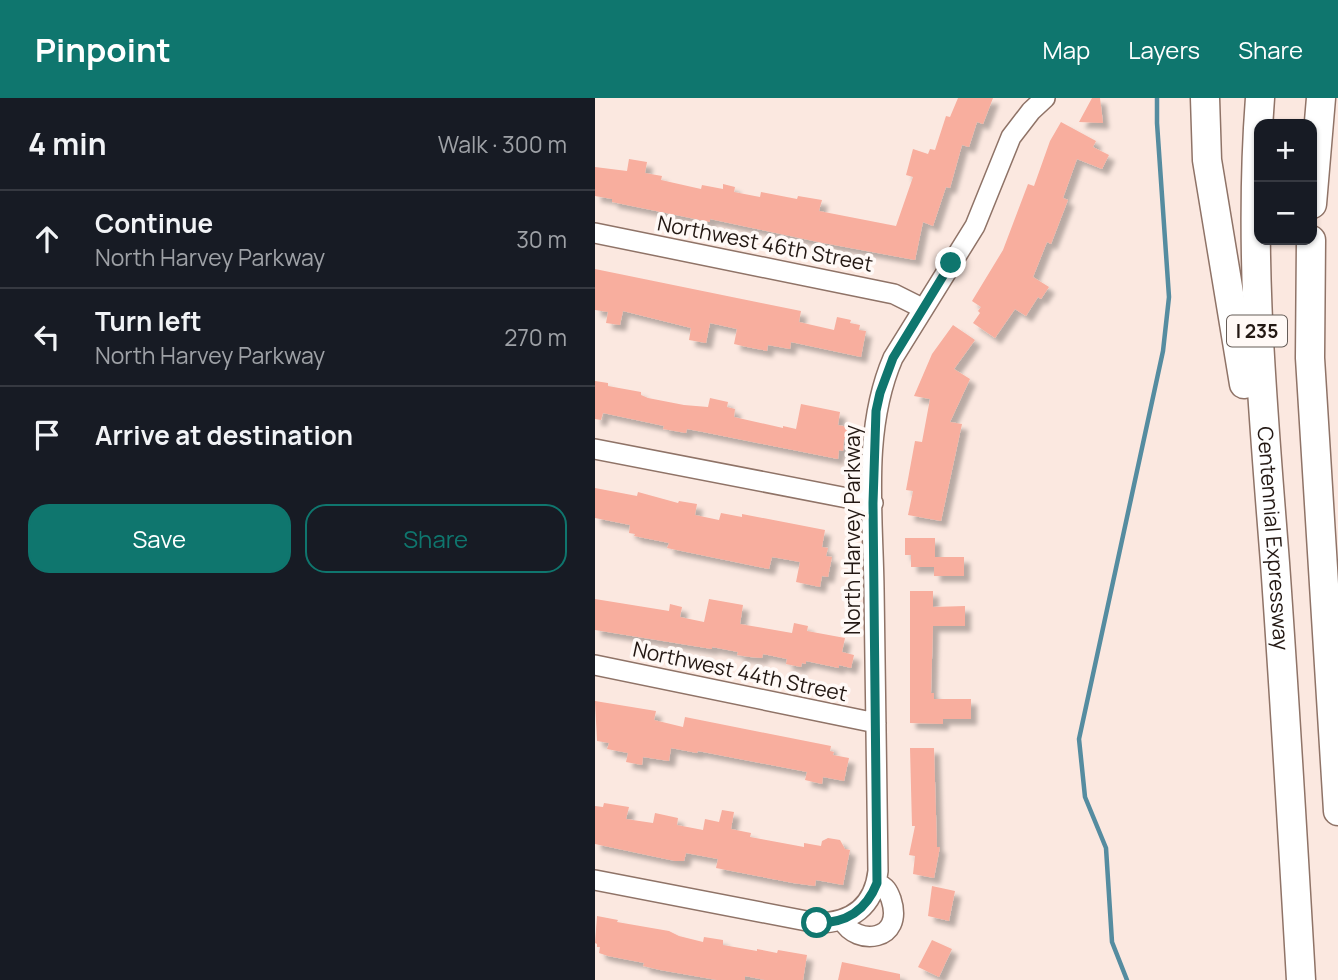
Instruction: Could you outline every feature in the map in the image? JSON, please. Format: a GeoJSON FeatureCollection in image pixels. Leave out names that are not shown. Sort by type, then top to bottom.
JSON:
{"type":"FeatureCollection","features":[{"type":"Feature","properties":{"kind":"highway"},"geometry":{"type":"LineString","coordinates":[[1205,98],[1207,160],[1275,563]]}},
{"type":"Feature","properties":{"kind":"highway","name":"Centennial Expressway"},"geometry":{"type":"LineString","coordinates":[[1260,98],[1254,226],[1258,345],[1286,714],[1301,980]]}},
{"type":"Feature","properties":{"kind":"highway"},"geometry":{"type":"LineString","coordinates":[[1314,182],[1321,98]]}},
{"type":"Feature","properties":{"kind":"highway","name":"I 235"},"geometry":{"type":"LineString","coordinates":[[1311,245],[1310,358],[1338,811]]}},
{"type":"Feature","properties":{"kind":"street","name":"North Harvey Parkway"},"geometry":{"type":"LineString","coordinates":[[877,883],[873,503],[874,427],[880,393],[893,358],[975,226],[1011,137],[1045,98]]}},
{"type":"Feature","properties":{"kind":"street","name":"Northwest 46th Street"},"geometry":{"type":"LineString","coordinates":[[595,233],[894,294],[922,308]]}},
{"type":"Feature","properties":{"kind":"street"},"geometry":{"type":"LineString","coordinates":[[595,449],[873,503]]}},
{"type":"Feature","properties":{"kind":"street","name":"Northwest 44th Street"},"geometry":{"type":"LineString","coordinates":[[595,665],[876,723]]}},
{"type":"Feature","properties":{"kind":"street"},"geometry":{"type":"LineString","coordinates":[[595,880],[817,923],[843,920],[855,914],[867,902],[877,883],[888,891],[895,914],[894,923],[887,932],[879,935],[856,933],[847,928],[843,920]]}},
{"type":"Feature","properties":{"kind":"building"},"geometry":{"type":"Polygon","coordinates":[[[958,98],[993,98],[983,124],[977,122],[969,147],[962,145],[950,188],[946,187],[933,226],[923,222],[915,260],[710,219],[710,222],[612,202],[612,199],[595,196],[595,167],[627,171],[629,159],[647,162],[645,173],[662,176],[661,180],[701,189],[702,185],[723,189],[723,184],[735,187],[734,192],[760,197],[761,192],[797,199],[798,196],[822,200],[819,211],[896,226],[913,177],[906,175],[913,149],[928,154],[930,149],[935,150],[946,116],[950,117],[958,98]]]}},
{"type":"Feature","properties":{"kind":"building"},"geometry":{"type":"Polygon","coordinates":[[[1092,98],[1100,98],[1103,123],[1079,122],[1092,98]]]}},
{"type":"Feature","properties":{"kind":"building"},"geometry":{"type":"Polygon","coordinates":[[[1061,122],[1096,141],[1093,147],[1109,155],[1102,169],[1077,159],[1063,198],[1068,200],[1051,244],[1047,242],[1033,277],[1049,287],[1041,299],[1038,297],[1026,316],[1015,309],[995,338],[973,323],[981,307],[972,301],[1003,250],[1028,184],[1034,186],[1050,141],[1061,122]]]}},
{"type":"Feature","properties":{"kind":"building"},"geometry":{"type":"Polygon","coordinates":[[[595,269],[801,311],[799,322],[834,330],[837,317],[851,320],[850,323],[860,325],[859,330],[866,331],[861,357],[791,342],[790,349],[768,345],[767,351],[747,347],[734,344],[737,329],[710,323],[706,343],[689,340],[691,328],[623,311],[620,325],[606,323],[608,312],[595,310],[595,269]]]}},
{"type":"Feature","properties":{"kind":"building"},"geometry":{"type":"Polygon","coordinates":[[[953,325],[975,340],[954,369],[970,379],[950,422],[962,424],[941,521],[908,515],[913,491],[906,490],[915,441],[922,442],[930,399],[914,396],[932,354],[953,325]]]}},
{"type":"Feature","properties":{"kind":"building"},"geometry":{"type":"Polygon","coordinates":[[[595,381],[641,392],[641,395],[648,398],[684,405],[708,407],[710,398],[728,402],[727,407],[735,409],[734,417],[783,428],[796,429],[801,404],[840,412],[838,425],[848,427],[847,439],[844,439],[843,451],[839,450],[838,459],[687,429],[686,433],[663,429],[664,426],[603,413],[601,420],[595,419],[595,381]]]}},
{"type":"Feature","properties":{"kind":"building"},"geometry":{"type":"Polygon","coordinates":[[[595,488],[637,496],[638,492],[678,503],[697,504],[695,515],[719,520],[721,513],[742,517],[742,514],[825,530],[822,547],[828,548],[826,556],[832,557],[828,577],[822,576],[820,587],[796,582],[800,562],[772,557],[769,569],[667,548],[669,543],[634,536],[635,534],[629,533],[630,525],[595,518],[595,488]]]}},
{"type":"Feature","properties":{"kind":"building"},"geometry":{"type":"Polygon","coordinates":[[[905,538],[935,538],[935,557],[964,557],[964,576],[934,576],[934,567],[911,567],[911,555],[905,555],[905,538]]]}},
{"type":"Feature","properties":{"kind":"building"},"geometry":{"type":"Polygon","coordinates":[[[910,591],[933,591],[933,607],[965,606],[965,626],[933,626],[931,693],[934,693],[934,699],[971,699],[971,719],[943,719],[943,724],[910,723],[910,591]]]}},
{"type":"Feature","properties":{"kind":"building"},"geometry":{"type":"Polygon","coordinates":[[[595,599],[669,611],[670,604],[682,607],[680,617],[704,622],[709,599],[743,605],[740,624],[792,633],[794,623],[808,626],[807,631],[845,638],[842,652],[854,655],[851,668],[806,661],[801,667],[786,664],[787,659],[763,654],[762,658],[750,657],[712,647],[595,630],[595,599]]]}},
{"type":"Feature","properties":{"kind":"building"},"geometry":{"type":"Polygon","coordinates":[[[595,701],[656,711],[654,720],[683,727],[685,717],[831,746],[833,755],[849,758],[844,781],[823,777],[822,784],[805,780],[807,772],[671,748],[669,761],[643,757],[642,765],[626,762],[628,753],[607,749],[609,743],[597,741],[595,701]]]}},
{"type":"Feature","properties":{"kind":"building"},"geometry":{"type":"Polygon","coordinates":[[[910,748],[934,748],[937,847],[940,847],[934,878],[913,874],[915,856],[909,855],[915,826],[912,826],[910,748]]]}},
{"type":"Feature","properties":{"kind":"building"},"geometry":{"type":"Polygon","coordinates":[[[604,803],[629,807],[626,819],[653,823],[655,813],[678,818],[677,825],[703,830],[705,819],[719,822],[722,810],[734,812],[731,829],[751,833],[750,837],[804,847],[804,843],[821,846],[822,841],[828,838],[840,840],[845,849],[850,850],[843,885],[816,880],[815,886],[793,883],[716,868],[718,859],[686,853],[684,861],[675,861],[595,844],[595,806],[603,807],[604,803]]]}},
{"type":"Feature","properties":{"kind":"building"},"geometry":{"type":"Polygon","coordinates":[[[932,886],[955,891],[949,921],[928,916],[932,886]]]}},
{"type":"Feature","properties":{"kind":"building"},"geometry":{"type":"Polygon","coordinates":[[[597,916],[669,931],[703,942],[704,937],[723,940],[723,945],[757,951],[777,953],[778,950],[807,955],[803,980],[765,980],[745,976],[745,980],[717,980],[660,970],[643,966],[644,963],[608,956],[599,953],[600,947],[595,943],[597,916]]]}},
{"type":"Feature","properties":{"kind":"building"},"geometry":{"type":"Polygon","coordinates":[[[932,940],[952,949],[939,977],[918,967],[932,940]]]}},
{"type":"Feature","properties":{"kind":"building"},"geometry":{"type":"Polygon","coordinates":[[[842,962],[900,974],[900,980],[838,980],[842,962]]]}},
{"type":"Feature","properties":{"kind":"waterway"},"geometry":{"type":"LineString","coordinates":[[1127,980],[1112,942],[1106,848],[1085,797],[1079,739],[1163,351],[1169,297],[1157,98]]}},
{"type":"Feature","properties":{"kind":"route"},"geometry":{"type":"LineString","coordinates":[[817,923],[831,923],[855,914],[873,894],[877,883],[874,427],[880,393],[893,358],[951,263]]}}]}
